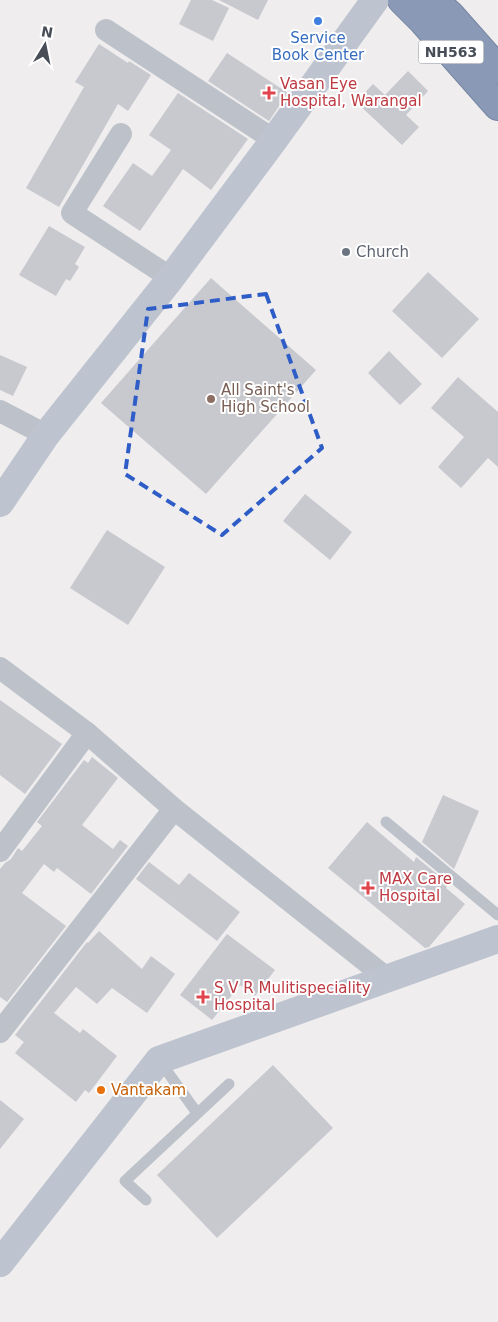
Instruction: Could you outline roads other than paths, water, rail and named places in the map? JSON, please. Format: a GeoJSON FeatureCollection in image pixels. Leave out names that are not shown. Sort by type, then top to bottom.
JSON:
{"type":"FeatureCollection","features":[{"type":"Feature","properties":{"kind":"highway","name":"NH563"},"geometry":{"type":"LineString","coordinates":[[402,0],[498,106]]}},
{"type":"Feature","properties":{"kind":"highway","name":"NH563"},"geometry":{"type":"LineString","coordinates":[[434,0],[498,69]]}},
{"type":"Feature","properties":{"kind":"street"},"geometry":{"type":"LineString","coordinates":[[0,503],[46,435],[170,278],[274,140],[375,0]]}},
{"type":"Feature","properties":{"kind":"street"},"geometry":{"type":"LineString","coordinates":[[106,30],[274,140]]}},
{"type":"Feature","properties":{"kind":"street"},"geometry":{"type":"LineString","coordinates":[[121,134],[72,213],[170,278]]}},
{"type":"Feature","properties":{"kind":"street"},"geometry":{"type":"LineString","coordinates":[[0,411],[46,435]]}},
{"type":"Feature","properties":{"kind":"street"},"geometry":{"type":"LineString","coordinates":[[0,668],[87,733],[174,809],[388,979]]}},
{"type":"Feature","properties":{"kind":"street"},"geometry":{"type":"LineString","coordinates":[[0,852],[87,733]]}},
{"type":"Feature","properties":{"kind":"street"},"geometry":{"type":"LineString","coordinates":[[2,1026],[174,809]]}},
{"type":"Feature","properties":{"kind":"street"},"geometry":{"type":"LineString","coordinates":[[0,1264],[159,1060],[498,939]]}},
{"type":"Feature","properties":{"kind":"lane"},"geometry":{"type":"LineString","coordinates":[[386,822],[498,915]]}},
{"type":"Feature","properties":{"kind":"lane"},"geometry":{"type":"LineString","coordinates":[[159,1060],[197,1113]]}},
{"type":"Feature","properties":{"kind":"lane"},"geometry":{"type":"LineString","coordinates":[[146,1200],[125,1181],[229,1084]]}},
{"type":"Feature","properties":{"kind":"place","name":"Service Book Center"},"geometry":{"type":"Point","coordinates":[318,21]}},
{"type":"Feature","properties":{"kind":"place","name":"Vasan Eye Hospital, Warangal"},"geometry":{"type":"Point","coordinates":[269,93]}},
{"type":"Feature","properties":{"kind":"place","name":"Church"},"geometry":{"type":"Point","coordinates":[346,252]}},
{"type":"Feature","properties":{"kind":"place","name":"All Saint's High School"},"geometry":{"type":"Point","coordinates":[211,399]}},
{"type":"Feature","properties":{"kind":"place","name":"MAX Care Hospital"},"geometry":{"type":"Point","coordinates":[368,888]}},
{"type":"Feature","properties":{"kind":"place","name":"S V R Mulitispeciality Hospital"},"geometry":{"type":"Point","coordinates":[203,997]}},
{"type":"Feature","properties":{"kind":"place","name":"Vantakam"},"geometry":{"type":"Point","coordinates":[101,1090]}}]}
